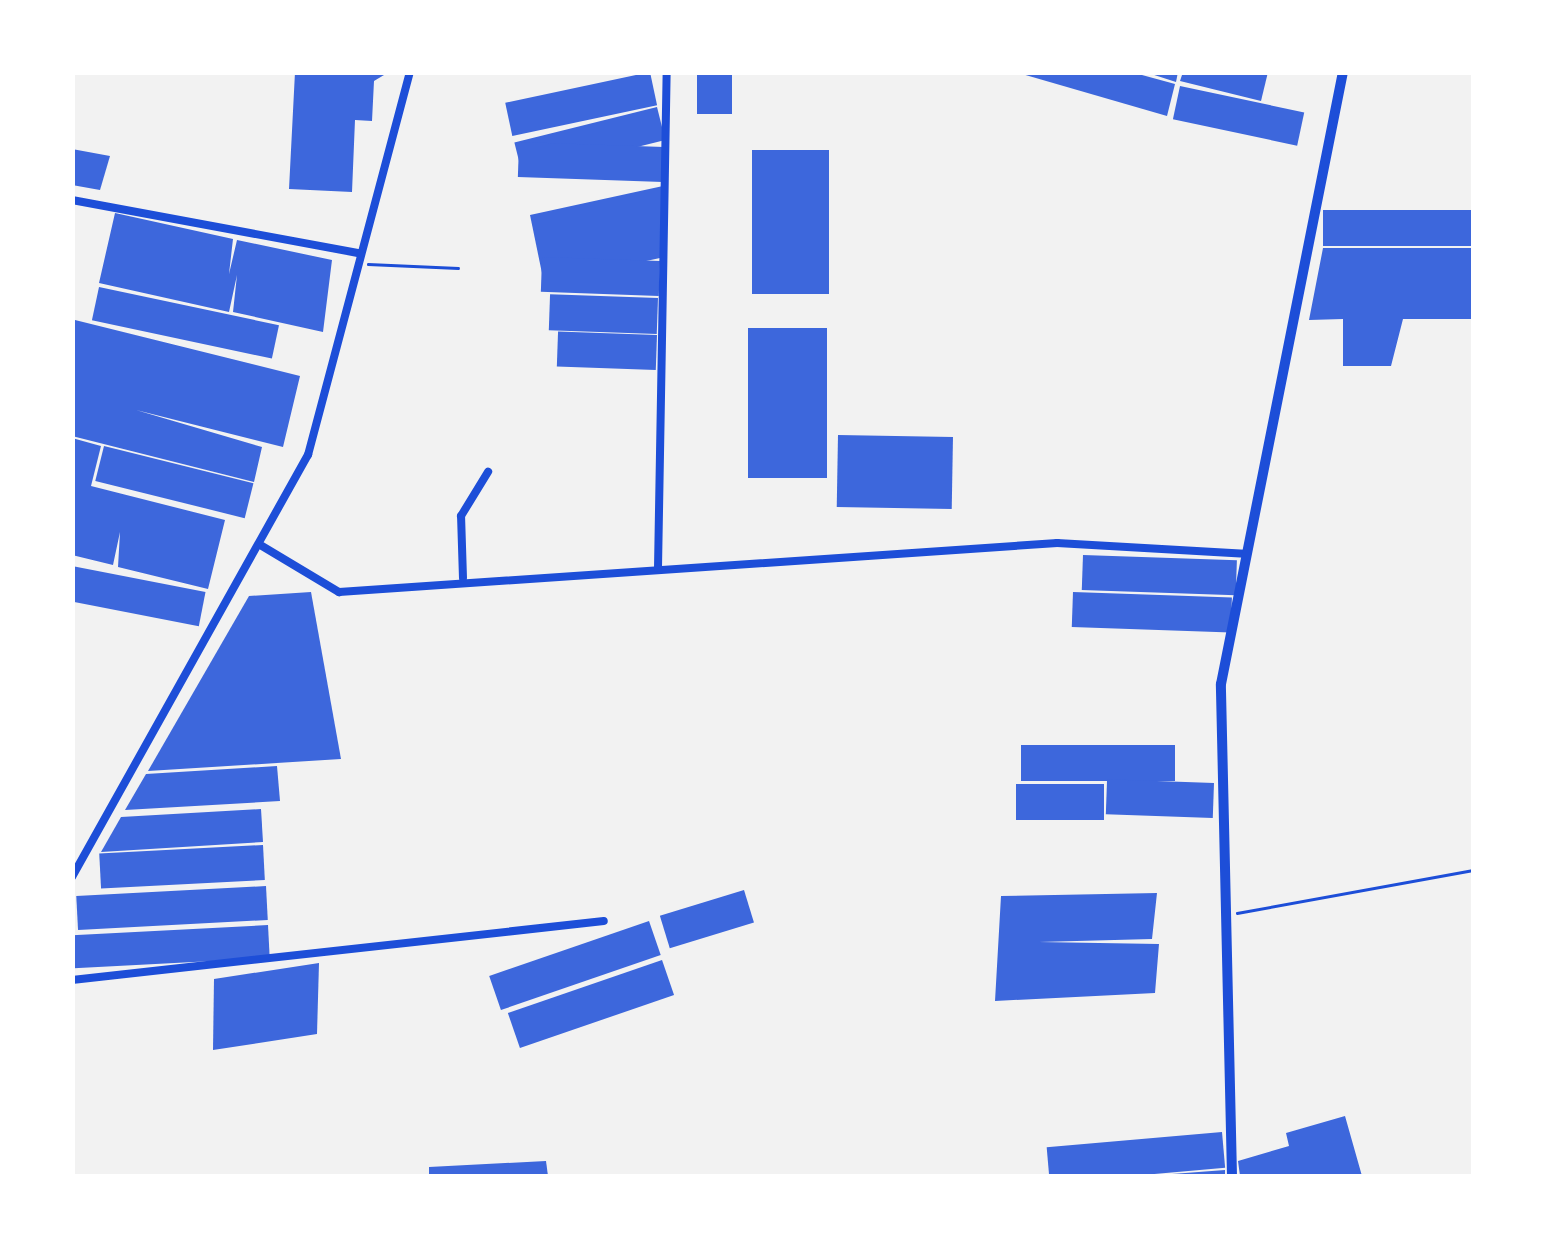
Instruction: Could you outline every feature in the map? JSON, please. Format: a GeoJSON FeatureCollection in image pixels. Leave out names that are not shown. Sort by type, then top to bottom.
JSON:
{"type":"FeatureCollection","features":[{"type":"Feature","properties":{"kind":"street"},"geometry":{"type":"LineString","coordinates":[[72,877],[262,546],[308,454],[410,72]]}},
{"type":"Feature","properties":{"kind":"street"},"geometry":{"type":"LineString","coordinates":[[658,568],[668,72]]}},
{"type":"Feature","properties":{"kind":"street"},"geometry":{"type":"LineString","coordinates":[[1232,1176],[1221,917],[1221,684],[1343,72]]}},
{"type":"Feature","properties":{"kind":"street"},"geometry":{"type":"LineString","coordinates":[[72,200],[358,257]]}},
{"type":"Feature","properties":{"kind":"street"},"geometry":{"type":"LineString","coordinates":[[463,578],[461,516],[488,472]]}},
{"type":"Feature","properties":{"kind":"street"},"geometry":{"type":"LineString","coordinates":[[262,546],[339,592],[463,578],[1057,543],[1245,554]]}},
{"type":"Feature","properties":{"kind":"street"},"geometry":{"type":"LineString","coordinates":[[72,980],[604,921]]}},
{"type":"Feature","properties":{"kind":"path"},"geometry":{"type":"LineString","coordinates":[[358,257],[407,272],[458,268]]}},
{"type":"Feature","properties":{"kind":"path"},"geometry":{"type":"LineString","coordinates":[[1221,917],[1474,870]]}},
{"type":"Feature","properties":{"kind":"building"},"geometry":{"type":"Polygon","coordinates":[[[295,72],[389,72],[374,81],[372,121],[355,120],[352,192],[289,189],[295,72]]]}},
{"type":"Feature","properties":{"kind":"building"},"geometry":{"type":"Polygon","coordinates":[[[650,72],[657,105],[512,136],[505,103],[650,72]]]}},
{"type":"Feature","properties":{"kind":"building"},"geometry":{"type":"Polygon","coordinates":[[[697,72],[732,72],[732,114],[697,114],[697,72]]]}},
{"type":"Feature","properties":{"kind":"building"},"geometry":{"type":"Polygon","coordinates":[[[1015,72],[1131,72],[1175,84],[1167,116],[1015,72]]]}},
{"type":"Feature","properties":{"kind":"building"},"geometry":{"type":"Polygon","coordinates":[[[1145,72],[1178,72],[1176,82],[1145,72]]]}},
{"type":"Feature","properties":{"kind":"building"},"geometry":{"type":"Polygon","coordinates":[[[1183,72],[1268,72],[1261,101],[1180,81],[1183,72]]]}},
{"type":"Feature","properties":{"kind":"building"},"geometry":{"type":"Polygon","coordinates":[[[1180,86],[1304,112],[1297,146],[1173,119],[1180,86]]]}},
{"type":"Feature","properties":{"kind":"building"},"geometry":{"type":"Polygon","coordinates":[[[657,107],[665,140],[523,176],[514,143],[657,107]]]}},
{"type":"Feature","properties":{"kind":"building"},"geometry":{"type":"Polygon","coordinates":[[[519,142],[664,147],[663,182],[518,177],[519,142]]]}},
{"type":"Feature","properties":{"kind":"building"},"geometry":{"type":"Polygon","coordinates":[[[72,149],[110,156],[100,190],[72,185],[72,149]]]}},
{"type":"Feature","properties":{"kind":"building"},"geometry":{"type":"Polygon","coordinates":[[[752,150],[829,150],[829,294],[752,294],[752,150]]]}},
{"type":"Feature","properties":{"kind":"building"},"geometry":{"type":"Polygon","coordinates":[[[663,186],[660,258],[544,283],[530,215],[663,186]]]}},
{"type":"Feature","properties":{"kind":"building"},"geometry":{"type":"Polygon","coordinates":[[[1323,210],[1474,210],[1474,246],[1323,246],[1323,210]]]}},
{"type":"Feature","properties":{"kind":"building"},"geometry":{"type":"Polygon","coordinates":[[[115,213],[233,239],[229,274],[237,240],[332,260],[323,332],[233,312],[237,275],[229,312],[99,283],[115,213]]]}},
{"type":"Feature","properties":{"kind":"building"},"geometry":{"type":"Polygon","coordinates":[[[1323,248],[1474,248],[1474,319],[1403,319],[1391,366],[1343,366],[1343,319],[1309,320],[1323,248]]]}},
{"type":"Feature","properties":{"kind":"building"},"geometry":{"type":"Polygon","coordinates":[[[542,257],[660,261],[659,296],[541,292],[542,257]]]}},
{"type":"Feature","properties":{"kind":"building"},"geometry":{"type":"Polygon","coordinates":[[[99,287],[279,325],[272,359],[92,320],[99,287]]]}},
{"type":"Feature","properties":{"kind":"building"},"geometry":{"type":"Polygon","coordinates":[[[550,294],[658,298],[657,334],[549,330],[550,294]]]}},
{"type":"Feature","properties":{"kind":"building"},"geometry":{"type":"Polygon","coordinates":[[[75,320],[300,376],[283,447],[136,410],[262,447],[254,482],[72,436],[75,320]]]}},
{"type":"Feature","properties":{"kind":"building"},"geometry":{"type":"Polygon","coordinates":[[[748,328],[827,328],[827,478],[748,478],[748,328]]]}},
{"type":"Feature","properties":{"kind":"building"},"geometry":{"type":"Polygon","coordinates":[[[558,332],[657,335],[656,370],[557,367],[558,332]]]}},
{"type":"Feature","properties":{"kind":"building"},"geometry":{"type":"Polygon","coordinates":[[[838,435],[953,437],[952,509],[837,507],[838,435]]]}},
{"type":"Feature","properties":{"kind":"building"},"geometry":{"type":"Polygon","coordinates":[[[72,438],[101,446],[91,486],[225,520],[208,589],[118,567],[120,532],[113,565],[72,555],[72,438]]]}},
{"type":"Feature","properties":{"kind":"building"},"geometry":{"type":"Polygon","coordinates":[[[104,446],[253,483],[245,518],[95,481],[104,446]]]}},
{"type":"Feature","properties":{"kind":"building"},"geometry":{"type":"Polygon","coordinates":[[[1083,555],[1237,560],[1236,595],[1082,590],[1083,555]]]}},
{"type":"Feature","properties":{"kind":"building"},"geometry":{"type":"Polygon","coordinates":[[[72,566],[206,592],[199,626],[72,602],[72,566]]]}},
{"type":"Feature","properties":{"kind":"building"},"geometry":{"type":"Polygon","coordinates":[[[311,592],[341,759],[148,771],[249,596],[311,592]]]}},
{"type":"Feature","properties":{"kind":"building"},"geometry":{"type":"Polygon","coordinates":[[[1073,592],[1232,598],[1231,633],[1072,627],[1073,592]]]}},
{"type":"Feature","properties":{"kind":"building"},"geometry":{"type":"Polygon","coordinates":[[[1021,745],[1175,745],[1175,781],[1021,781],[1021,745]]]}},
{"type":"Feature","properties":{"kind":"building"},"geometry":{"type":"Polygon","coordinates":[[[277,766],[280,801],[125,810],[146,774],[277,766]]]}},
{"type":"Feature","properties":{"kind":"building"},"geometry":{"type":"Polygon","coordinates":[[[1107,779],[1214,783],[1213,818],[1106,814],[1107,779]]]}},
{"type":"Feature","properties":{"kind":"building"},"geometry":{"type":"Polygon","coordinates":[[[1016,784],[1104,784],[1104,820],[1016,820],[1016,784]]]}},
{"type":"Feature","properties":{"kind":"building"},"geometry":{"type":"Polygon","coordinates":[[[261,809],[263,842],[101,852],[121,817],[261,809]]]}},
{"type":"Feature","properties":{"kind":"building"},"geometry":{"type":"Polygon","coordinates":[[[263,845],[265,880],[101,889],[99,854],[263,845]]]}},
{"type":"Feature","properties":{"kind":"building"},"geometry":{"type":"Polygon","coordinates":[[[266,886],[268,920],[78,930],[76,896],[266,886]]]}},
{"type":"Feature","properties":{"kind":"building"},"geometry":{"type":"Polygon","coordinates":[[[744,890],[754,923],[670,948],[660,916],[744,890]]]}},
{"type":"Feature","properties":{"kind":"building"},"geometry":{"type":"Polygon","coordinates":[[[1157,893],[1152,939],[1039,942],[1159,944],[1155,993],[995,1001],[1001,896],[1157,893]]]}},
{"type":"Feature","properties":{"kind":"building"},"geometry":{"type":"Polygon","coordinates":[[[649,921],[661,955],[501,1010],[489,976],[649,921]]]}},
{"type":"Feature","properties":{"kind":"building"},"geometry":{"type":"Polygon","coordinates":[[[268,925],[270,958],[74,968],[72,935],[268,925]]]}},
{"type":"Feature","properties":{"kind":"building"},"geometry":{"type":"Polygon","coordinates":[[[662,960],[674,995],[520,1048],[508,1013],[662,960]]]}},
{"type":"Feature","properties":{"kind":"building"},"geometry":{"type":"Polygon","coordinates":[[[319,963],[317,1034],[213,1050],[214,979],[319,963]]]}},
{"type":"Feature","properties":{"kind":"building"},"geometry":{"type":"Polygon","coordinates":[[[1345,1116],[1362,1176],[1240,1176],[1238,1161],[1289,1146],[1286,1133],[1345,1116]]]}},
{"type":"Feature","properties":{"kind":"building"},"geometry":{"type":"Polygon","coordinates":[[[1222,1132],[1225,1168],[1132,1176],[1049,1176],[1047,1147],[1222,1132]]]}},
{"type":"Feature","properties":{"kind":"building"},"geometry":{"type":"Polygon","coordinates":[[[546,1161],[548,1176],[429,1176],[429,1167],[546,1161]]]}},
{"type":"Feature","properties":{"kind":"building"},"geometry":{"type":"Polygon","coordinates":[[[1225,1170],[1225,1176],[1172,1174],[1225,1170]]]}}]}
